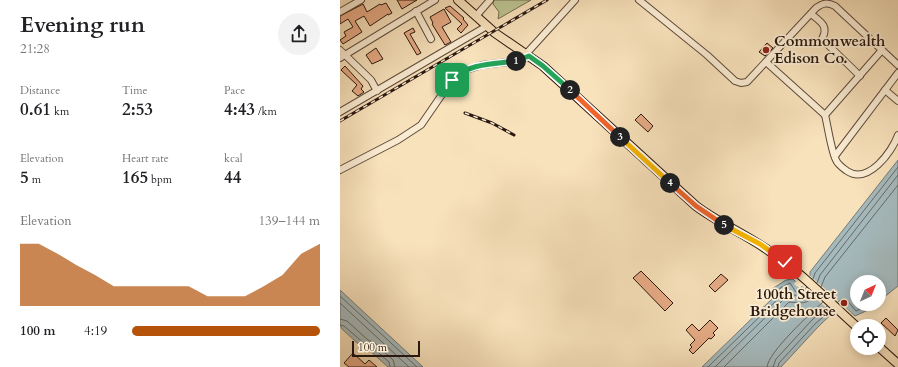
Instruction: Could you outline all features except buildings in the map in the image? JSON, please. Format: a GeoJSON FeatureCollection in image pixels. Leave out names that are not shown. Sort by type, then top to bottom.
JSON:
{"type":"FeatureCollection","features":[{"type":"Feature","properties":{"kind":"main road"},"geometry":{"type":"LineString","coordinates":[[458,0],[487,26],[528,55],[558,80],[696,206],[720,223],[760,244],[796,272],[850,321]]}},
{"type":"Feature","properties":{"kind":"main road"},"geometry":{"type":"LineString","coordinates":[[886,353],[898,364]]}},
{"type":"Feature","properties":{"kind":"street"},"geometry":{"type":"LineString","coordinates":[[340,12],[361,0]]}},
{"type":"Feature","properties":{"kind":"street"},"geometry":{"type":"LineString","coordinates":[[378,91],[371,80],[342,54],[435,0]]}},
{"type":"Feature","properties":{"kind":"street"},"geometry":{"type":"LineString","coordinates":[[476,16],[490,0]]}},
{"type":"Feature","properties":{"kind":"street"},"geometry":{"type":"LineString","coordinates":[[340,170],[398,140],[421,125],[452,80],[463,71],[482,65],[517,61],[528,55],[576,0]]}},
{"type":"Feature","properties":{"kind":"street"},"geometry":{"type":"LineString","coordinates":[[639,0],[707,55],[735,81],[742,83],[747,82],[811,14],[823,4],[829,3],[898,65]]}},
{"type":"Feature","properties":{"kind":"street"},"geometry":{"type":"LineString","coordinates":[[416,11],[431,39]]}},
{"type":"Feature","properties":{"kind":"street"},"geometry":{"type":"LineString","coordinates":[[811,14],[825,27],[826,33],[822,39],[860,76]]}},
{"type":"Feature","properties":{"kind":"street"},"geometry":{"type":"LineString","coordinates":[[340,112],[487,26]]}},
{"type":"Feature","properties":{"kind":"street"},"geometry":{"type":"LineString","coordinates":[[825,115],[882,50]]}},
{"type":"Feature","properties":{"kind":"street"},"geometry":{"type":"LineString","coordinates":[[766,62],[825,115],[835,156],[841,167],[850,173],[858,175],[865,173],[884,160],[898,135]]}},
{"type":"Feature","properties":{"kind":"street"},"geometry":{"type":"LineString","coordinates":[[835,156],[898,73]]}},
{"type":"Feature","properties":{"kind":"street"},"geometry":{"type":"LineString","coordinates":[[885,90],[898,101]]}},
{"type":"Feature","properties":{"kind":"green space"},"geometry":{"type":"Polygon","coordinates":[[[494,0],[531,0],[498,19],[499,12],[493,4],[494,0]]]}},
{"type":"Feature","properties":{"kind":"water"},"geometry":{"type":"Polygon","coordinates":[[[898,160],[898,286],[886,295],[886,275],[850,275],[850,311],[866,311],[855,316],[846,308],[844,302],[818,327],[781,367],[702,367],[777,294],[772,289],[786,280],[793,279],[800,289],[810,276],[810,272],[898,160]]]}},
{"type":"Feature","properties":{"kind":"water"},"geometry":{"type":"Polygon","coordinates":[[[340,290],[423,367],[388,367],[369,350],[366,351],[342,329],[340,325],[340,290]]]}},
{"type":"Feature","properties":{"kind":"pier"},"geometry":{"type":"Polygon","coordinates":[[[808,274],[841,303],[844,301],[848,306],[846,308],[851,313],[850,314],[845,309],[844,305],[834,315],[801,285],[808,274]]]}},
{"type":"Feature","properties":{"kind":"pier"},"geometry":{"type":"Polygon","coordinates":[[[792,277],[798,281],[798,285],[800,287],[799,288],[794,284],[796,281],[792,277]]]}},
{"type":"Feature","properties":{"kind":"railway"},"geometry":{"type":"LineString","coordinates":[[340,121],[547,0]]}},
{"type":"Feature","properties":{"kind":"railway"},"geometry":{"type":"LineString","coordinates":[[465,113],[492,123],[514,135]]}},
{"type":"Feature","properties":{"kind":"place","name":"Commonwealth Edison Co."},"geometry":{"type":"Point","coordinates":[766,50]}},
{"type":"Feature","properties":{"kind":"place","name":"100th Street Bridgehouse"},"geometry":{"type":"Point","coordinates":[844,303]}},
{"type":"Feature","properties":{"kind":"route"},"geometry":{"type":"LineString","coordinates":[[452,80],[457,75],[470,68],[517,61],[529,56],[543,66],[696,206],[720,223],[760,244],[785,262]]}}]}
